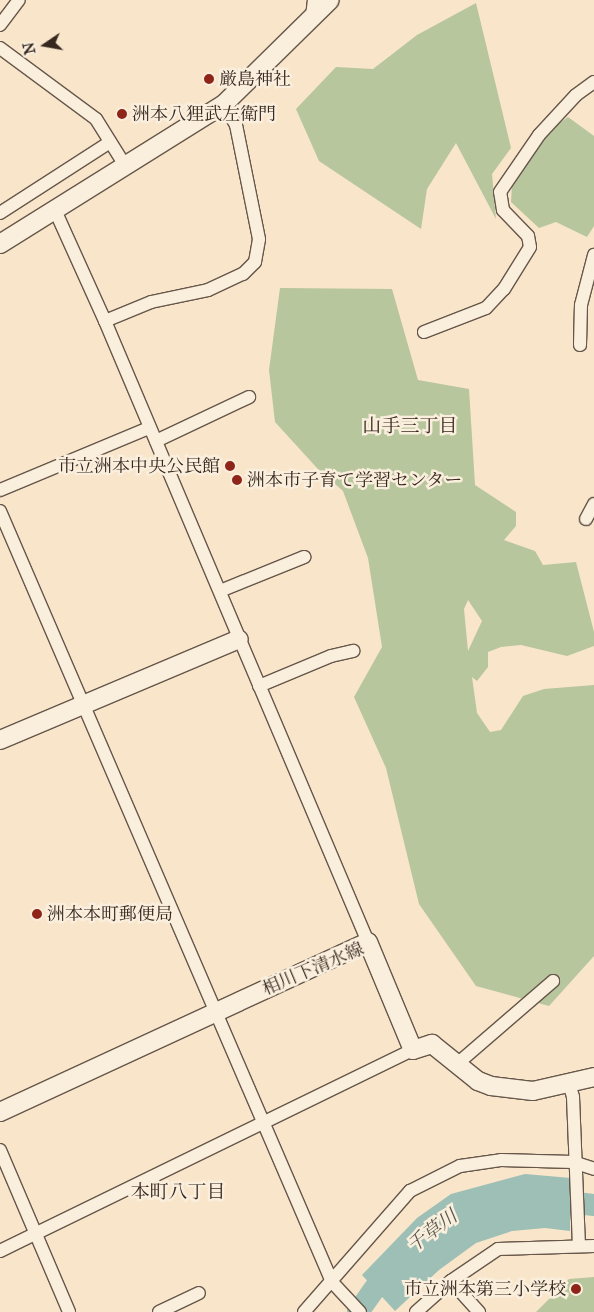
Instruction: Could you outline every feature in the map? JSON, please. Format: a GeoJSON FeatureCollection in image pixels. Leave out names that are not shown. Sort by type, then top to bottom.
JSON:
{"type":"FeatureCollection","features":[{"type":"Feature","properties":{"kind":"main road"},"geometry":{"type":"LineString","coordinates":[[0,244],[54,208],[126,167],[224,104],[313,8],[330,0]]}},
{"type":"Feature","properties":{"kind":"main road"},"geometry":{"type":"LineString","coordinates":[[0,740],[239,639]]}},
{"type":"Feature","properties":{"kind":"main road","name":"相川下清水線"},"geometry":{"type":"LineString","coordinates":[[0,1112],[368,942],[413,1050]]}},
{"type":"Feature","properties":{"kind":"main road"},"geometry":{"type":"LineString","coordinates":[[413,1050],[432,1044],[478,1081],[492,1086],[533,1091],[594,1077]]}},
{"type":"Feature","properties":{"kind":"street"},"geometry":{"type":"LineString","coordinates":[[0,25],[19,0]]}},
{"type":"Feature","properties":{"kind":"street"},"geometry":{"type":"LineString","coordinates":[[0,48],[96,119],[126,167]]}},
{"type":"Feature","properties":{"kind":"street"},"geometry":{"type":"LineString","coordinates":[[424,332],[486,308],[504,289],[530,247],[528,236],[503,210],[500,192],[539,135],[576,94],[594,82]]}},
{"type":"Feature","properties":{"kind":"street"},"geometry":{"type":"LineString","coordinates":[[105,321],[151,302],[208,290],[243,274],[255,262],[259,239],[236,125],[224,104]]}},
{"type":"Feature","properties":{"kind":"street"},"geometry":{"type":"LineString","coordinates":[[0,213],[110,142]]}},
{"type":"Feature","properties":{"kind":"street"},"geometry":{"type":"LineString","coordinates":[[54,208],[105,321],[368,942]]}},
{"type":"Feature","properties":{"kind":"street"},"geometry":{"type":"LineString","coordinates":[[580,345],[581,306],[594,255]]}},
{"type":"Feature","properties":{"kind":"street"},"geometry":{"type":"LineString","coordinates":[[156,441],[249,397]]}},
{"type":"Feature","properties":{"kind":"street"},"geometry":{"type":"LineString","coordinates":[[0,490],[149,428]]}},
{"type":"Feature","properties":{"kind":"street"},"geometry":{"type":"LineString","coordinates":[[586,519],[594,504]]}},
{"type":"Feature","properties":{"kind":"street"},"geometry":{"type":"LineString","coordinates":[[0,511],[332,1282],[360,1312]]}},
{"type":"Feature","properties":{"kind":"street"},"geometry":{"type":"LineString","coordinates":[[220,591],[304,557]]}},
{"type":"Feature","properties":{"kind":"street"},"geometry":{"type":"LineString","coordinates":[[259,686],[331,656],[353,651]]}},
{"type":"Feature","properties":{"kind":"street"},"geometry":{"type":"LineString","coordinates":[[457,1064],[553,981]]}},
{"type":"Feature","properties":{"kind":"street"},"geometry":{"type":"LineString","coordinates":[[0,1251],[413,1050]]}},
{"type":"Feature","properties":{"kind":"street"},"geometry":{"type":"LineString","coordinates":[[569,1082],[573,1097],[574,1162],[579,1244]]}},
{"type":"Feature","properties":{"kind":"street"},"geometry":{"type":"LineString","coordinates":[[0,1150],[69,1312]]}},
{"type":"Feature","properties":{"kind":"street"},"geometry":{"type":"LineString","coordinates":[[304,1312],[410,1191],[460,1166],[501,1160],[574,1162],[594,1170]]}},
{"type":"Feature","properties":{"kind":"street"},"geometry":{"type":"LineString","coordinates":[[416,1312],[451,1281],[498,1248],[579,1244],[594,1246]]}},
{"type":"Feature","properties":{"kind":"street"},"geometry":{"type":"LineString","coordinates":[[451,1281],[479,1312]]}},
{"type":"Feature","properties":{"kind":"street"},"geometry":{"type":"LineString","coordinates":[[159,1312],[198,1293]]}},
{"type":"Feature","properties":{"kind":"green space"},"geometry":{"type":"Polygon","coordinates":[[[476,3],[511,148],[492,174],[496,219],[456,143],[427,189],[421,229],[319,161],[296,109],[336,67],[373,69],[417,35],[476,3]]]}},
{"type":"Feature","properties":{"kind":"green space"},"geometry":{"type":"Polygon","coordinates":[[[568,117],[594,136],[594,226],[587,237],[556,222],[539,228],[511,202],[512,184],[548,131],[568,117]]]}},
{"type":"Feature","properties":{"kind":"green space"},"geometry":{"type":"Polygon","coordinates":[[[280,288],[392,289],[418,380],[469,389],[475,485],[516,512],[516,526],[504,540],[535,551],[543,565],[576,562],[594,632],[594,646],[567,656],[521,645],[501,647],[488,652],[488,667],[477,681],[472,677],[477,713],[490,732],[501,730],[523,696],[544,689],[594,685],[594,956],[549,1006],[476,986],[419,904],[386,768],[354,697],[382,647],[368,558],[343,491],[317,468],[275,422],[269,370],[280,288]],[[468,600],[464,609],[468,651],[482,621],[468,600]]]}},
{"type":"Feature","properties":{"kind":"green space","name":"市立洲本第三小学校"},"geometry":{"type":"Polygon","coordinates":[[[594,1277],[594,1312],[536,1312],[569,1279],[594,1277]]]}},
{"type":"Feature","properties":{"kind":"water"},"geometry":{"type":"Polygon","coordinates":[[[525,1174],[571,1178],[570,1231],[545,1228],[512,1231],[476,1243],[439,1270],[395,1311],[362,1275],[417,1218],[451,1194],[525,1174]]]}},
{"type":"Feature","properties":{"kind":"waterway","name":"千草川"},"geometry":{"type":"LineString","coordinates":[[553,1200],[594,1205]]}},
{"type":"Feature","properties":{"kind":"waterway","name":"千草川"},"geometry":{"type":"LineString","coordinates":[[358,1312],[392,1264]]}},
{"type":"Feature","properties":{"kind":"place","name":"厳島神社"},"geometry":{"type":"Point","coordinates":[209,79]}},
{"type":"Feature","properties":{"kind":"place","name":"洲本八狸武左衛門"},"geometry":{"type":"Point","coordinates":[122,114]}},
{"type":"Feature","properties":{"kind":"place","name":"市立洲本中央公民館"},"geometry":{"type":"Point","coordinates":[230,466]}},
{"type":"Feature","properties":{"kind":"place","name":"洲本市子育て学習センター"},"geometry":{"type":"Point","coordinates":[237,480]}},
{"type":"Feature","properties":{"kind":"place","name":"洲本本町郵便局"},"geometry":{"type":"Point","coordinates":[37,914]}},
{"type":"Feature","properties":{"kind":"place","name":"市立洲本第三小学校"},"geometry":{"type":"Point","coordinates":[576,1289]}},
{"type":"Feature","properties":{"kind":"district","name":"山手三丁目"},"geometry":{"type":"Point","coordinates":[410,426]}},
{"type":"Feature","properties":{"kind":"district","name":"本町八丁目"},"geometry":{"type":"Point","coordinates":[178,1192]}}]}
